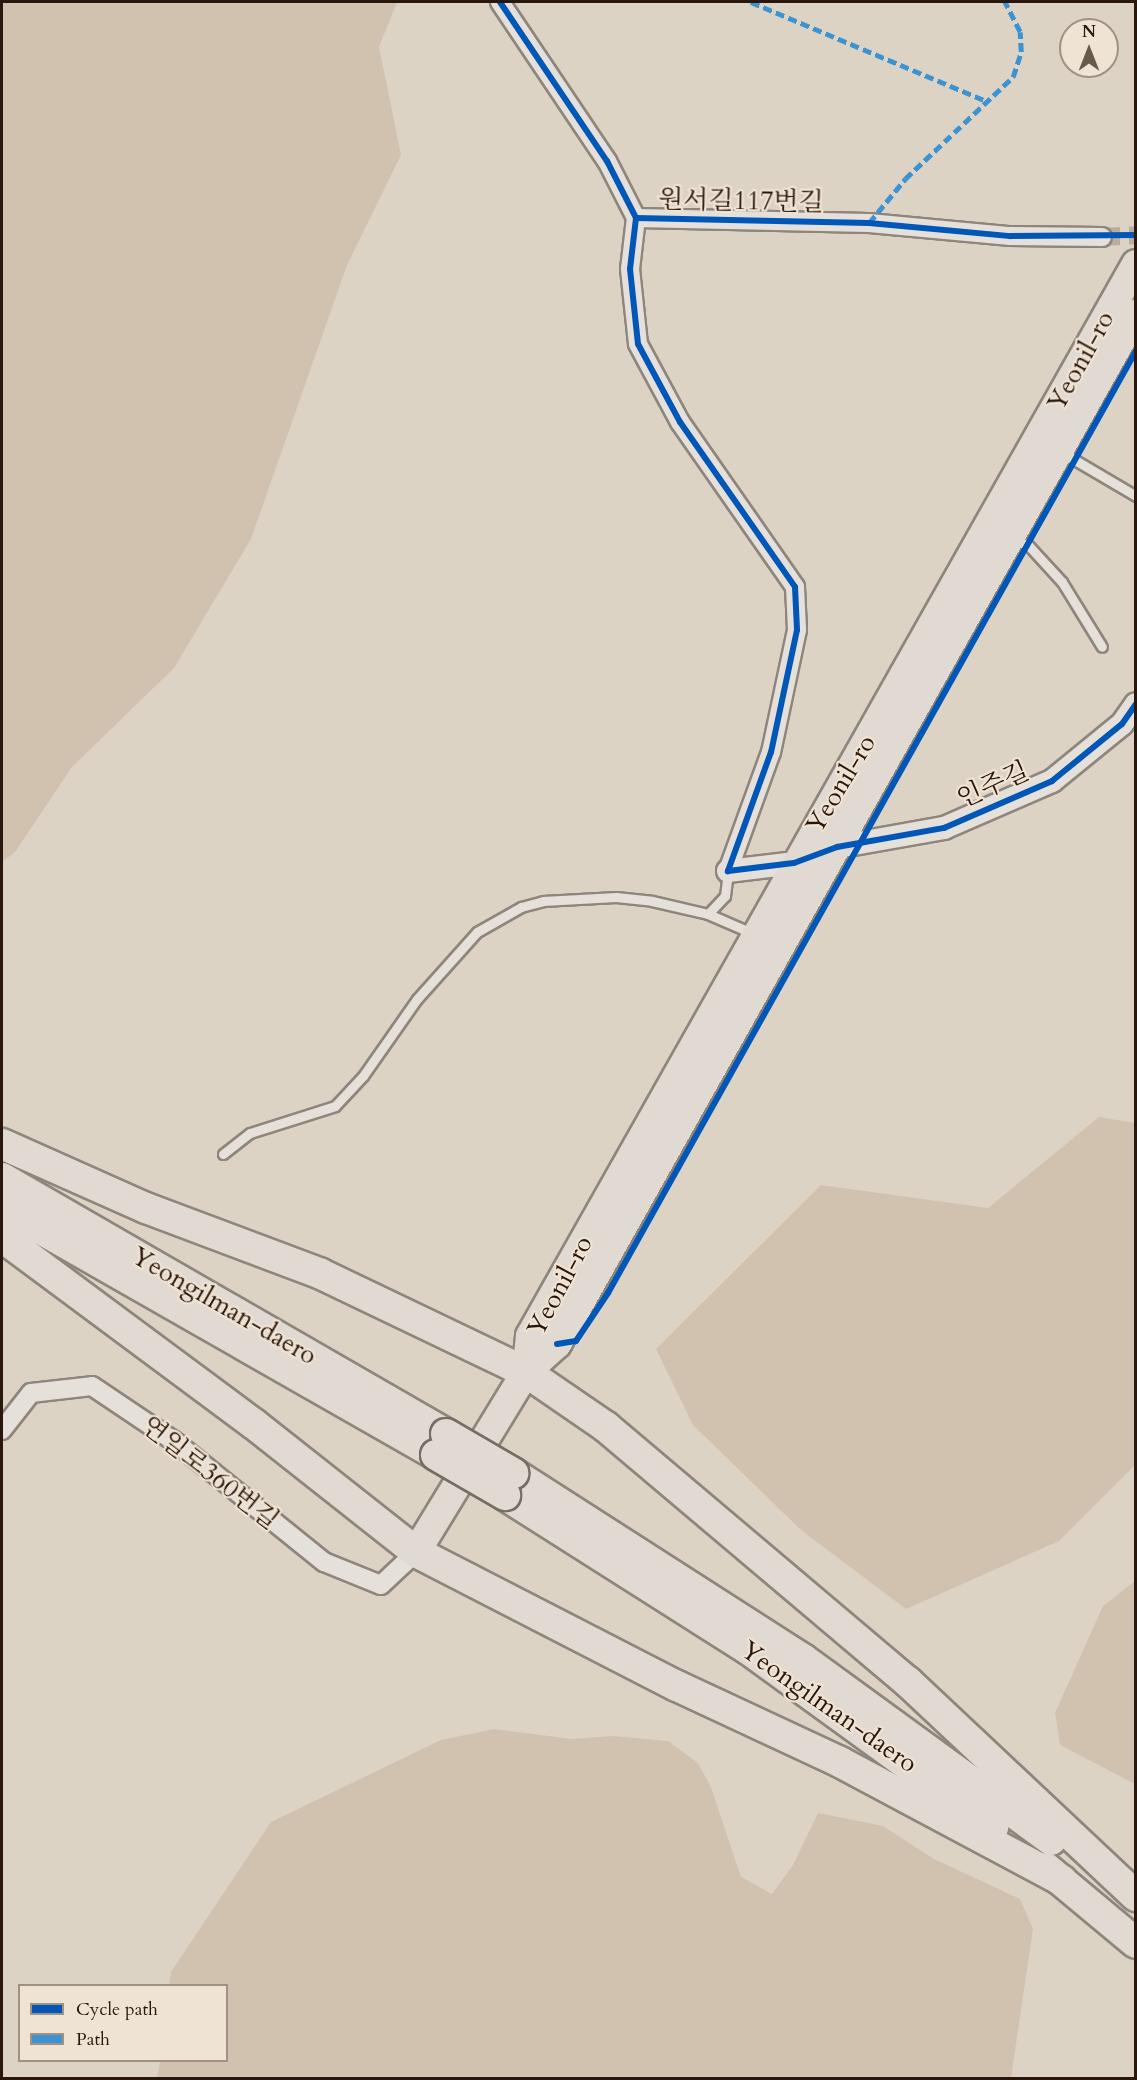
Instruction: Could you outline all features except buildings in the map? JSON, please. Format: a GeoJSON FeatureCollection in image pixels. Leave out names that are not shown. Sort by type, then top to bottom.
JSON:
{"type":"FeatureCollection","features":[{"type":"Feature","properties":{"kind":"highway"},"geometry":{"type":"LineString","coordinates":[[2,1144],[146,1208],[319,1273],[525,1372],[606,1427],[909,1682],[1136,1896]]}},
{"type":"Feature","properties":{"kind":"highway","name":"Yeongilman-daero"},"geometry":{"type":"LineString","coordinates":[[2,1178],[441,1445]]}},
{"type":"Feature","properties":{"kind":"highway","name":"Yeongilman-daero"},"geometry":{"type":"LineString","coordinates":[[2,1207],[441,1445]]}},
{"type":"Feature","properties":{"kind":"highway"},"geometry":{"type":"LineString","coordinates":[[2,1237],[244,1417],[416,1552],[677,1686],[840,1762],[1061,1880]]}},
{"type":"Feature","properties":{"kind":"highway"},"geometry":{"type":"LineString","coordinates":[[441,1445],[509,1484]]}},
{"type":"Feature","properties":{"kind":"highway","name":"Yeongilman-daero"},"geometry":{"type":"LineString","coordinates":[[509,1484],[748,1649],[936,1783],[1061,1880],[1136,1943]]}},
{"type":"Feature","properties":{"kind":"highway","name":"Yeongilman-daero"},"geometry":{"type":"LineString","coordinates":[[509,1484],[803,1659],[1029,1822],[1136,1907]]}},
{"type":"Feature","properties":{"kind":"main road","name":"Yeonil-ro"},"geometry":{"type":"LineString","coordinates":[[525,1372],[530,1336],[756,935],[794,863],[913,663],[1136,264]]}},
{"type":"Feature","properties":{"kind":"main road","name":"Yeonil-ro"},"geometry":{"type":"LineString","coordinates":[[525,1372],[557,1344],[1136,314]]}},
{"type":"Feature","properties":{"kind":"main road"},"geometry":{"type":"LineString","coordinates":[[416,1552],[525,1372]]}},
{"type":"Feature","properties":{"kind":"street","name":"원서길117번길"},"geometry":{"type":"LineString","coordinates":[[500,2],[607,161],[636,218],[869,223],[1010,236],[1102,237]]}},
{"type":"Feature","properties":{"kind":"street"},"geometry":{"type":"LineString","coordinates":[[636,218],[630,269],[638,344],[680,422],[795,587],[797,630],[771,752],[728,871]]}},
{"type":"Feature","properties":{"kind":"street","name":"인주길"},"geometry":{"type":"LineString","coordinates":[[728,871],[794,863],[837,847],[944,828],[1052,781],[1122,724],[1136,704]]}},
{"type":"Feature","properties":{"kind":"street","name":"연일로360번길"},"geometry":{"type":"LineString","coordinates":[[2,1430],[32,1394],[92,1386],[174,1441],[324,1562],[381,1585],[416,1552]]}},
{"type":"Feature","properties":{"kind":"lane"},"geometry":{"type":"LineString","coordinates":[[1059,451],[1136,496]]}},
{"type":"Feature","properties":{"kind":"lane"},"geometry":{"type":"LineString","coordinates":[[1010,539],[1029,546],[1062,582],[1102,647]]}},
{"type":"Feature","properties":{"kind":"lane"},"geometry":{"type":"LineString","coordinates":[[708,914],[725,897],[728,871]]}},
{"type":"Feature","properties":{"kind":"lane"},"geometry":{"type":"LineString","coordinates":[[223,1154],[250,1133],[335,1106],[363,1076],[394,1028],[477,932],[521,907],[543,901],[616,897],[708,914],[756,935]]}},
{"type":"Feature","properties":{"kind":"shaded area"},"geometry":{"type":"Polygon","coordinates":[[[2,2],[397,2],[379,47],[401,155],[347,265],[251,539],[174,668],[72,767],[15,852],[2,862],[2,2]]]}},
{"type":"Feature","properties":{"kind":"shaded area"},"geometry":{"type":"Polygon","coordinates":[[[1099,1117],[1135,1123],[1135,1465],[1059,1541],[906,1609],[801,1530],[693,1425],[656,1349],[821,1185],[988,1208],[1099,1117]]]}},
{"type":"Feature","properties":{"kind":"shaded area"},"geometry":{"type":"Polygon","coordinates":[[[1135,1581],[1135,1784],[1060,1745],[1055,1713],[1103,1606],[1135,1581]]]}},
{"type":"Feature","properties":{"kind":"shaded area"},"geometry":{"type":"Polygon","coordinates":[[[494,1729],[572,1739],[613,1736],[668,1741],[698,1763],[711,1787],[741,1877],[772,1894],[793,1865],[818,1813],[883,1826],[934,1859],[1020,1899],[1033,1929],[1011,2078],[157,2078],[160,2062],[228,2062],[228,1984],[169,1984],[171,1972],[271,1822],[441,1740],[494,1729]]]}},
{"type":"Feature","properties":{"kind":"tunnel"},"geometry":{"type":"LineString","coordinates":[[1102,237],[1136,235]]}},
{"type":"Feature","properties":{"kind":"marked path"},"geometry":{"type":"LineString","coordinates":[[751,2],[987,101]]}},
{"type":"Feature","properties":{"kind":"marked path"},"geometry":{"type":"LineString","coordinates":[[869,223],[905,179],[1013,77],[1021,52],[1020,32],[1005,2]]}},
{"type":"Feature","properties":{"kind":"cycle path"},"geometry":{"type":"LineString","coordinates":[[500,2],[607,161],[636,218],[869,223],[1010,236],[1136,235]]}},
{"type":"Feature","properties":{"kind":"cycle path"},"geometry":{"type":"LineString","coordinates":[[636,218],[630,269],[638,344],[680,422],[795,587],[797,630],[771,752],[728,871],[794,863],[837,847],[944,828],[1052,781],[1122,724],[1136,704]]}},
{"type":"Feature","properties":{"kind":"cycle path"},"geometry":{"type":"LineString","coordinates":[[557,1344],[576,1341],[608,1293],[1136,351]]}}]}
